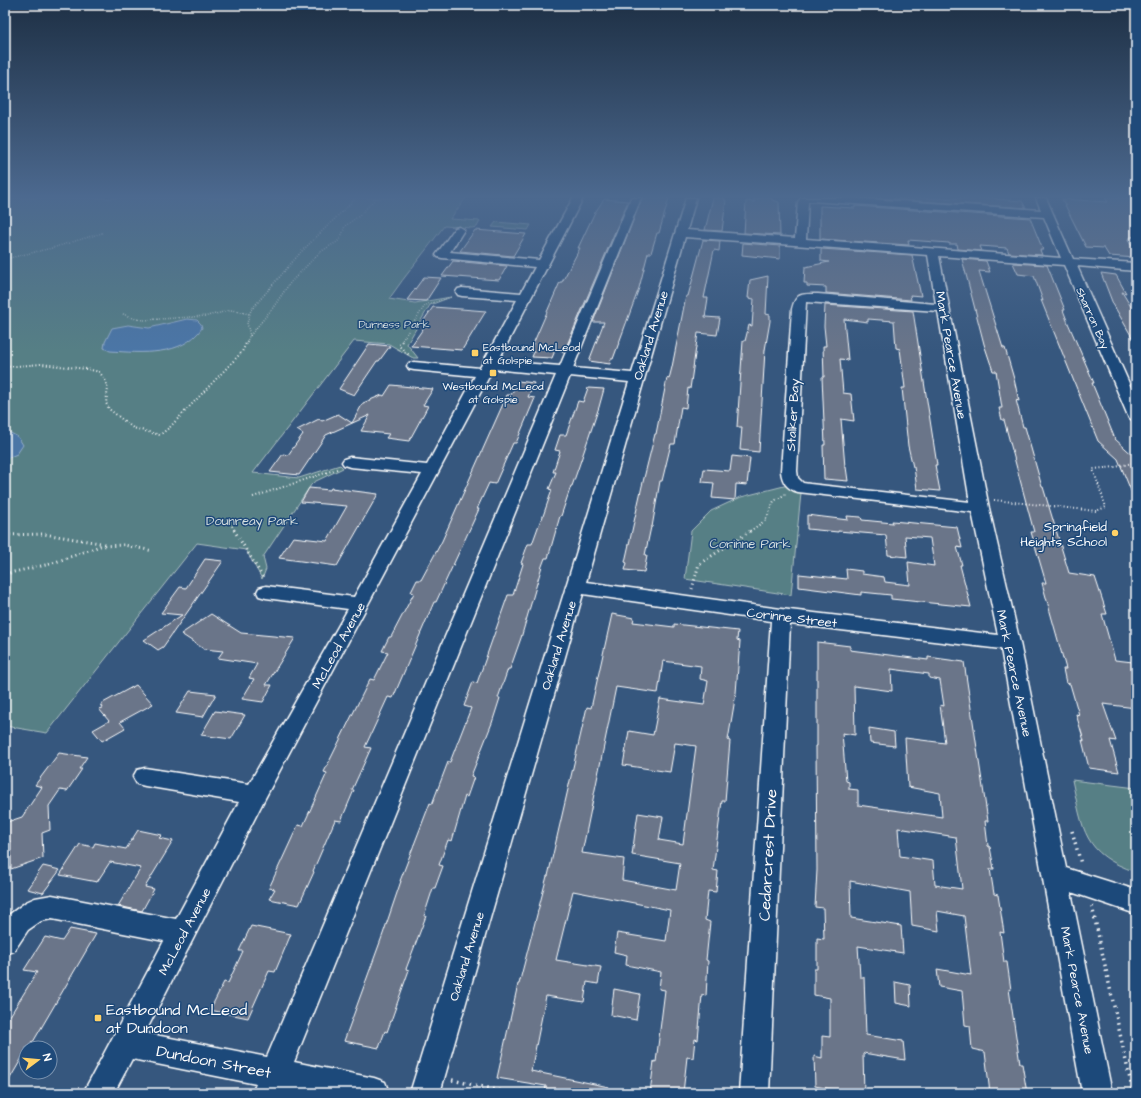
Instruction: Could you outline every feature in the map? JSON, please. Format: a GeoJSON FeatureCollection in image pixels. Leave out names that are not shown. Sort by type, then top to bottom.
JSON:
{"type":"FeatureCollection","features":[{"type":"Feature","properties":{"kind":"street"},"geometry":{"type":"LineString","coordinates":[[446,249],[442,255],[543,264]]}},
{"type":"Feature","properties":{"kind":"street","name":"McLeod Avenue"},"geometry":{"type":"LineString","coordinates":[[98,1093],[255,795],[360,604],[551,249]]}},
{"type":"Feature","properties":{"kind":"street"},"geometry":{"type":"LineString","coordinates":[[271,1083],[615,249]]}},
{"type":"Feature","properties":{"kind":"street","name":"Oakland Avenue"},"geometry":{"type":"LineString","coordinates":[[428,1084],[676,249]]}},
{"type":"Feature","properties":{"kind":"street"},"geometry":{"type":"LineString","coordinates":[[896,249],[1136,267]]}},
{"type":"Feature","properties":{"kind":"street","name":"Sharron Bay"},"geometry":{"type":"LineString","coordinates":[[1062,249],[1136,416]]}},
{"type":"Feature","properties":{"kind":"street","name":"Mark Pearce Avenue"},"geometry":{"type":"LineString","coordinates":[[933,252],[979,503],[1010,643],[1097,1093]]}},
{"type":"Feature","properties":{"kind":"street"},"geometry":{"type":"LineString","coordinates":[[462,292],[524,297]]}},
{"type":"Feature","properties":{"kind":"street","name":"Stalker Bay"},"geometry":{"type":"LineString","coordinates":[[798,487],[790,480],[789,472],[798,309],[800,300],[804,298],[818,298],[943,308]]}},
{"type":"Feature","properties":{"kind":"street"},"geometry":{"type":"LineString","coordinates":[[414,366],[564,371],[637,378]]}},
{"type":"Feature","properties":{"kind":"street"},"geometry":{"type":"LineString","coordinates":[[350,462],[431,470]]}},
{"type":"Feature","properties":{"kind":"street"},"geometry":{"type":"LineString","coordinates":[[798,487],[979,503]]}},
{"type":"Feature","properties":{"kind":"street","name":"Corinne Street"},"geometry":{"type":"LineString","coordinates":[[576,587],[781,616],[1010,643]]}},
{"type":"Feature","properties":{"kind":"street"},"geometry":{"type":"LineString","coordinates":[[266,592],[360,604]]}},
{"type":"Feature","properties":{"kind":"street","name":"Cedarcrest Drive"},"geometry":{"type":"LineString","coordinates":[[754,1093],[781,616]]}},
{"type":"Feature","properties":{"kind":"street"},"geometry":{"type":"LineString","coordinates":[[145,777],[255,795]]}},
{"type":"Feature","properties":{"kind":"street"},"geometry":{"type":"LineString","coordinates":[[1056,876],[1136,902]]}},
{"type":"Feature","properties":{"kind":"street"},"geometry":{"type":"LineString","coordinates":[[5,942],[19,922],[35,910],[52,907],[183,934]]}},
{"type":"Feature","properties":{"kind":"street","name":"Dundoon Street"},"geometry":{"type":"LineString","coordinates":[[125,1043],[271,1083],[374,1093]]}},
{"type":"Feature","properties":{"kind":"path"},"geometry":{"type":"LineString","coordinates":[[5,259],[47,249]]}},
{"type":"Feature","properties":{"kind":"path"},"geometry":{"type":"LineString","coordinates":[[250,336],[246,326],[249,314],[302,249]]}},
{"type":"Feature","properties":{"kind":"path"},"geometry":{"type":"LineString","coordinates":[[5,367],[41,364],[87,369],[99,372],[107,384],[108,388],[106,403],[109,408],[133,428],[160,435],[170,427],[213,380],[234,360],[290,283],[320,252],[325,249]]}},
{"type":"Feature","properties":{"kind":"path"},"geometry":{"type":"LineString","coordinates":[[414,366],[413,359],[400,346],[418,316],[426,304],[462,292]]}},
{"type":"Feature","properties":{"kind":"path"},"geometry":{"type":"LineString","coordinates":[[123,314],[136,319],[144,320],[207,316],[232,310],[249,314]]}},
{"type":"Feature","properties":{"kind":"path"},"geometry":{"type":"LineString","coordinates":[[253,497],[336,469],[350,462]]}},
{"type":"Feature","properties":{"kind":"path"},"geometry":{"type":"LineString","coordinates":[[979,503],[1096,511],[1106,507],[1093,469],[1116,467],[1136,462]]}},
{"type":"Feature","properties":{"kind":"path"},"geometry":{"type":"LineString","coordinates":[[688,603],[699,564],[766,520],[774,501],[798,487]]}},
{"type":"Feature","properties":{"kind":"path"},"geometry":{"type":"LineString","coordinates":[[232,526],[262,573],[266,592]]}},
{"type":"Feature","properties":{"kind":"path"},"geometry":{"type":"LineString","coordinates":[[5,535],[44,534],[107,544],[123,545],[153,551]]}},
{"type":"Feature","properties":{"kind":"path"},"geometry":{"type":"LineString","coordinates":[[92,541],[92,548]]}},
{"type":"Feature","properties":{"kind":"path"},"geometry":{"type":"LineString","coordinates":[[5,574],[57,562],[92,548],[107,544]]}},
{"type":"Feature","properties":{"kind":"path"},"geometry":{"type":"LineString","coordinates":[[1072,831],[1087,886],[1133,1093]]}},
{"type":"Feature","properties":{"kind":"path"},"geometry":{"type":"LineString","coordinates":[[428,1084],[510,1093]]}},
{"type":"Feature","properties":{"kind":"green space"},"geometry":{"type":"Polygon","coordinates":[[[5,249],[426,249],[389,299],[415,303],[451,297],[430,305],[407,344],[418,358],[413,358],[389,344],[354,341],[253,473],[299,478],[340,465],[343,468],[314,482],[311,485],[263,557],[266,569],[262,579],[246,550],[197,543],[47,733],[5,726],[5,249]]]}},
{"type":"Feature","properties":{"kind":"green space","name":"Corinne Park"},"geometry":{"type":"Polygon","coordinates":[[[788,485],[801,493],[791,595],[685,579],[691,531],[711,511],[741,497],[788,485]]]}},
{"type":"Feature","properties":{"kind":"green space"},"geometry":{"type":"Polygon","coordinates":[[[1072,780],[1136,788],[1136,872],[1118,865],[1105,857],[1095,848],[1088,838],[1079,813],[1072,780]]]}},
{"type":"Feature","properties":{"kind":"water"},"geometry":{"type":"Polygon","coordinates":[[[187,319],[197,320],[201,324],[202,328],[194,337],[184,344],[172,349],[135,352],[110,351],[104,348],[105,342],[112,328],[128,325],[149,328],[187,319]]]}},
{"type":"Feature","properties":{"kind":"water"},"geometry":{"type":"Polygon","coordinates":[[[5,430],[18,437],[23,445],[17,454],[5,459],[5,430]]]}},
{"type":"Feature","properties":{"kind":"building"},"geometry":{"type":"Polygon","coordinates":[[[461,249],[517,249],[513,256],[460,251],[461,249]]]}},
{"type":"Feature","properties":{"kind":"building"},"geometry":{"type":"Polygon","coordinates":[[[579,249],[608,249],[564,352],[556,348],[552,358],[532,357],[534,352],[530,351],[560,282],[562,282],[579,249]]]}},
{"type":"Feature","properties":{"kind":"building"},"geometry":{"type":"Polygon","coordinates":[[[622,249],[652,249],[651,253],[648,253],[639,288],[610,364],[589,361],[604,322],[593,322],[622,249]]]}},
{"type":"Feature","properties":{"kind":"building"},"geometry":{"type":"Polygon","coordinates":[[[701,249],[719,249],[719,251],[714,250],[704,298],[708,298],[705,317],[720,318],[717,335],[698,333],[686,408],[681,407],[675,444],[671,444],[662,481],[660,481],[652,527],[645,555],[647,556],[644,572],[625,570],[627,563],[625,562],[642,486],[656,434],[667,378],[669,379],[672,367],[686,296],[688,296],[701,249]]]}},
{"type":"Feature","properties":{"kind":"building"},"geometry":{"type":"Polygon","coordinates":[[[742,249],[780,249],[780,259],[742,255],[742,249]]]}},
{"type":"Feature","properties":{"kind":"building"},"geometry":{"type":"Polygon","coordinates":[[[821,249],[912,255],[921,296],[910,295],[911,300],[826,293],[826,287],[807,286],[807,283],[804,283],[805,267],[829,262],[821,261],[821,249]]]}},
{"type":"Feature","properties":{"kind":"building"},"geometry":{"type":"Polygon","coordinates":[[[961,249],[981,249],[982,251],[961,249]]]}},
{"type":"Feature","properties":{"kind":"building"},"geometry":{"type":"Polygon","coordinates":[[[1007,249],[1043,250],[1040,250],[1042,255],[1009,253],[1007,249]]]}},
{"type":"Feature","properties":{"kind":"building"},"geometry":{"type":"Polygon","coordinates":[[[1105,249],[1136,249],[1136,258],[1109,256],[1105,249]]]}},
{"type":"Feature","properties":{"kind":"building"},"geometry":{"type":"Polygon","coordinates":[[[962,259],[986,261],[990,272],[979,271],[1003,348],[1005,348],[1014,379],[1019,401],[1016,400],[1023,427],[1025,427],[1069,573],[1095,577],[1107,614],[1102,614],[1115,660],[1133,662],[1136,672],[1136,708],[1103,704],[1116,741],[1110,740],[1119,772],[1089,768],[1082,740],[1084,741],[1076,714],[1079,715],[1070,684],[1066,683],[1063,669],[1066,669],[1042,583],[1046,583],[1031,532],[1034,532],[1004,420],[1002,420],[999,408],[1002,408],[996,371],[993,371],[984,344],[962,259]]]}},
{"type":"Feature","properties":{"kind":"building"},"geometry":{"type":"Polygon","coordinates":[[[453,261],[507,266],[499,280],[442,276],[453,261]]]}},
{"type":"Feature","properties":{"kind":"building"},"geometry":{"type":"Polygon","coordinates":[[[1013,263],[1047,265],[1065,310],[1063,310],[1068,323],[1094,383],[1092,383],[1115,439],[1136,458],[1136,503],[1118,459],[1098,441],[1041,300],[1043,301],[1034,276],[1018,274],[1013,263]]]}},
{"type":"Feature","properties":{"kind":"building"},"geometry":{"type":"Polygon","coordinates":[[[1101,273],[1116,275],[1126,293],[1122,292],[1136,315],[1136,344],[1113,304],[1101,273]]]}},
{"type":"Feature","properties":{"kind":"building"},"geometry":{"type":"Polygon","coordinates":[[[768,276],[766,314],[770,315],[770,321],[765,350],[759,452],[740,450],[742,427],[737,427],[743,341],[745,341],[749,325],[752,326],[754,299],[748,298],[750,280],[768,276]]]}},
{"type":"Feature","properties":{"kind":"building"},"geometry":{"type":"Polygon","coordinates":[[[424,277],[441,278],[426,301],[407,300],[424,277]]]}},
{"type":"Feature","properties":{"kind":"building"},"geometry":{"type":"Polygon","coordinates":[[[825,305],[913,311],[940,491],[917,489],[914,467],[908,446],[902,388],[905,388],[900,349],[896,348],[894,321],[868,319],[868,322],[844,319],[848,360],[840,359],[843,393],[851,394],[854,421],[841,419],[845,467],[848,481],[824,479],[823,445],[825,445],[822,377],[824,377],[823,346],[826,346],[824,326],[825,305]]]}},
{"type":"Feature","properties":{"kind":"building"},"geometry":{"type":"Polygon","coordinates":[[[433,307],[486,311],[462,350],[411,346],[427,323],[422,323],[433,307]]]}},
{"type":"Feature","properties":{"kind":"building"},"geometry":{"type":"Polygon","coordinates":[[[369,344],[390,346],[379,361],[377,361],[354,395],[339,389],[369,344]]]}},
{"type":"Feature","properties":{"kind":"building"},"geometry":{"type":"Polygon","coordinates":[[[518,381],[534,383],[528,397],[535,398],[516,443],[513,443],[495,484],[489,483],[477,509],[479,509],[436,602],[434,602],[393,698],[388,697],[365,747],[371,748],[352,790],[354,790],[341,821],[335,820],[299,905],[269,899],[275,889],[269,888],[298,825],[303,826],[327,773],[324,772],[370,679],[374,680],[388,652],[382,651],[414,593],[411,592],[417,580],[421,580],[442,541],[507,395],[511,395],[518,381]]]}},
{"type":"Feature","properties":{"kind":"building"},"geometry":{"type":"Polygon","coordinates":[[[391,385],[433,389],[423,405],[428,406],[409,441],[386,438],[389,434],[361,431],[370,415],[326,435],[299,475],[270,472],[283,454],[288,455],[303,434],[297,430],[319,419],[322,421],[338,414],[352,423],[363,403],[382,395],[384,396],[391,385]]]}},
{"type":"Feature","properties":{"kind":"building"},"geometry":{"type":"Polygon","coordinates":[[[588,388],[604,389],[599,407],[560,516],[548,558],[545,558],[542,566],[521,638],[498,698],[500,698],[492,723],[471,776],[474,777],[467,797],[465,796],[452,841],[448,840],[439,865],[443,866],[435,888],[433,888],[424,916],[426,916],[406,969],[409,970],[387,1032],[385,1031],[379,1048],[344,1041],[383,934],[400,881],[430,803],[432,804],[471,708],[464,706],[473,682],[477,683],[508,595],[513,595],[523,564],[521,563],[528,544],[532,544],[542,519],[552,490],[549,489],[556,472],[553,472],[560,451],[555,450],[560,435],[566,435],[578,401],[583,402],[588,388]]]}},
{"type":"Feature","properties":{"kind":"building"},"geometry":{"type":"Polygon","coordinates":[[[732,456],[750,458],[747,485],[736,484],[735,500],[712,498],[714,483],[702,482],[704,469],[730,471],[732,456]]]}},
{"type":"Feature","properties":{"kind":"building"},"geometry":{"type":"Polygon","coordinates":[[[309,488],[330,490],[331,488],[378,494],[337,566],[279,558],[293,537],[327,541],[347,506],[301,502],[309,488]]]}},
{"type":"Feature","properties":{"kind":"building"},"geometry":{"type":"Polygon","coordinates":[[[807,515],[848,520],[847,516],[861,517],[862,520],[893,523],[892,521],[957,527],[962,548],[957,547],[962,565],[960,565],[971,607],[891,599],[891,595],[861,592],[861,595],[799,587],[799,574],[847,579],[846,569],[862,571],[862,574],[884,577],[885,582],[910,585],[908,562],[934,566],[930,538],[905,536],[907,557],[888,555],[886,535],[807,529],[807,515]]]}},
{"type":"Feature","properties":{"kind":"building"},"geometry":{"type":"Polygon","coordinates":[[[205,559],[223,561],[163,647],[158,650],[144,640],[182,615],[161,613],[180,587],[186,588],[205,559]]]}},
{"type":"Feature","properties":{"kind":"building"},"geometry":{"type":"Polygon","coordinates":[[[211,614],[241,633],[295,638],[266,685],[272,685],[263,702],[242,699],[254,679],[249,678],[257,664],[218,658],[223,651],[204,649],[181,634],[211,614]]]}},
{"type":"Feature","properties":{"kind":"building"},"geometry":{"type":"Polygon","coordinates":[[[612,614],[634,618],[633,622],[674,627],[674,624],[738,631],[737,640],[740,641],[736,693],[728,740],[730,741],[725,801],[722,801],[713,870],[718,871],[716,892],[708,891],[705,920],[710,922],[706,960],[708,961],[706,996],[702,995],[698,1040],[695,1039],[693,1058],[687,1057],[683,1093],[650,1093],[654,1061],[656,1062],[665,990],[659,989],[661,972],[626,965],[627,955],[614,952],[617,933],[666,941],[670,910],[573,891],[556,960],[601,967],[598,984],[587,982],[584,1002],[546,996],[531,1071],[609,1087],[609,1093],[545,1093],[546,1086],[497,1078],[518,984],[548,876],[587,707],[591,708],[612,614]],[[663,661],[658,693],[616,687],[582,853],[624,859],[622,880],[676,890],[680,863],[632,855],[635,833],[638,813],[663,817],[659,840],[683,844],[696,746],[675,743],[670,772],[623,765],[629,731],[653,735],[660,699],[704,705],[708,681],[700,679],[701,666],[663,661]]]}},
{"type":"Feature","properties":{"kind":"building"},"geometry":{"type":"Polygon","coordinates":[[[817,642],[850,646],[850,650],[928,660],[928,657],[964,662],[988,821],[985,821],[988,846],[990,847],[994,869],[990,869],[994,894],[998,895],[1004,933],[1000,932],[1004,962],[1007,962],[1011,990],[1009,989],[1020,1064],[1022,1064],[1027,1093],[990,1093],[985,1052],[972,1049],[970,1026],[965,1025],[962,991],[939,987],[937,969],[971,975],[964,916],[937,911],[939,931],[912,926],[910,892],[850,881],[851,918],[901,926],[903,953],[858,946],[860,977],[864,977],[866,1035],[903,1041],[905,1060],[863,1053],[864,1093],[851,1093],[815,1086],[814,1056],[822,1058],[822,1036],[830,1037],[830,998],[814,995],[814,969],[817,969],[817,938],[824,939],[823,908],[815,907],[817,870],[817,642]],[[891,669],[892,691],[854,686],[855,735],[842,733],[846,781],[849,782],[849,789],[858,790],[858,805],[942,817],[940,793],[908,787],[905,738],[945,743],[940,705],[944,706],[940,680],[929,678],[929,674],[891,669]],[[898,828],[900,856],[933,861],[935,885],[962,889],[956,837],[898,828]]]}},
{"type":"Feature","properties":{"kind":"building"},"geometry":{"type":"Polygon","coordinates":[[[136,685],[153,704],[120,722],[125,728],[102,741],[93,730],[109,721],[99,709],[103,708],[101,704],[136,685]]]}},
{"type":"Feature","properties":{"kind":"building"},"geometry":{"type":"Polygon","coordinates":[[[190,691],[216,694],[203,717],[176,713],[190,691]]]}},
{"type":"Feature","properties":{"kind":"building"},"geometry":{"type":"Polygon","coordinates":[[[215,711],[245,715],[231,739],[201,735],[215,711]]]}},
{"type":"Feature","properties":{"kind":"building"},"geometry":{"type":"Polygon","coordinates":[[[869,728],[894,732],[895,746],[870,743],[869,728]]]}},
{"type":"Feature","properties":{"kind":"building"},"geometry":{"type":"Polygon","coordinates":[[[59,753],[87,757],[79,769],[82,769],[67,791],[60,790],[49,806],[50,830],[42,833],[43,858],[11,869],[11,842],[7,843],[7,822],[22,817],[42,787],[35,785],[59,753]]]}},
{"type":"Feature","properties":{"kind":"building"},"geometry":{"type":"Polygon","coordinates":[[[138,830],[162,835],[159,838],[173,841],[145,887],[154,889],[142,911],[118,906],[141,868],[110,862],[97,882],[60,875],[80,844],[93,847],[95,843],[126,849],[138,830]]]}},
{"type":"Feature","properties":{"kind":"building"},"geometry":{"type":"Polygon","coordinates":[[[43,866],[60,870],[43,893],[27,889],[43,866]]]}},
{"type":"Feature","properties":{"kind":"building"},"geometry":{"type":"Polygon","coordinates":[[[251,926],[291,934],[275,972],[269,971],[248,1018],[210,1010],[224,982],[228,983],[243,951],[239,951],[251,926]]]}},
{"type":"Feature","properties":{"kind":"building"},"geometry":{"type":"Polygon","coordinates":[[[70,929],[96,934],[34,1040],[18,1040],[18,1065],[5,1087],[5,1024],[37,972],[24,970],[45,937],[62,941],[70,929]]]}},
{"type":"Feature","properties":{"kind":"building"},"geometry":{"type":"Polygon","coordinates":[[[895,982],[910,985],[911,1006],[896,1003],[895,982]]]}},
{"type":"Feature","properties":{"kind":"building"},"geometry":{"type":"Polygon","coordinates":[[[614,989],[640,994],[636,1020],[611,1015],[614,989]]]}},
{"type":"Feature","properties":{"kind":"place","name":"Eastbound McLeod at Golspie"},"geometry":{"type":"Point","coordinates":[475,353]}},
{"type":"Feature","properties":{"kind":"place","name":"Westbound McLeod at Golspie"},"geometry":{"type":"Point","coordinates":[493,373]}},
{"type":"Feature","properties":{"kind":"place","name":"Springfield Heights School"},"geometry":{"type":"Point","coordinates":[1115,533]}},
{"type":"Feature","properties":{"kind":"place","name":"Eastbound McLeod at Dundoon"},"geometry":{"type":"Point","coordinates":[98,1018]}},
{"type":"Feature","properties":{"kind":"park label","name":"Durness Park"},"geometry":{"type":"Point","coordinates":[394,324]}},
{"type":"Feature","properties":{"kind":"park label","name":"Dounreay Park"},"geometry":{"type":"Point","coordinates":[252,520]}}]}
